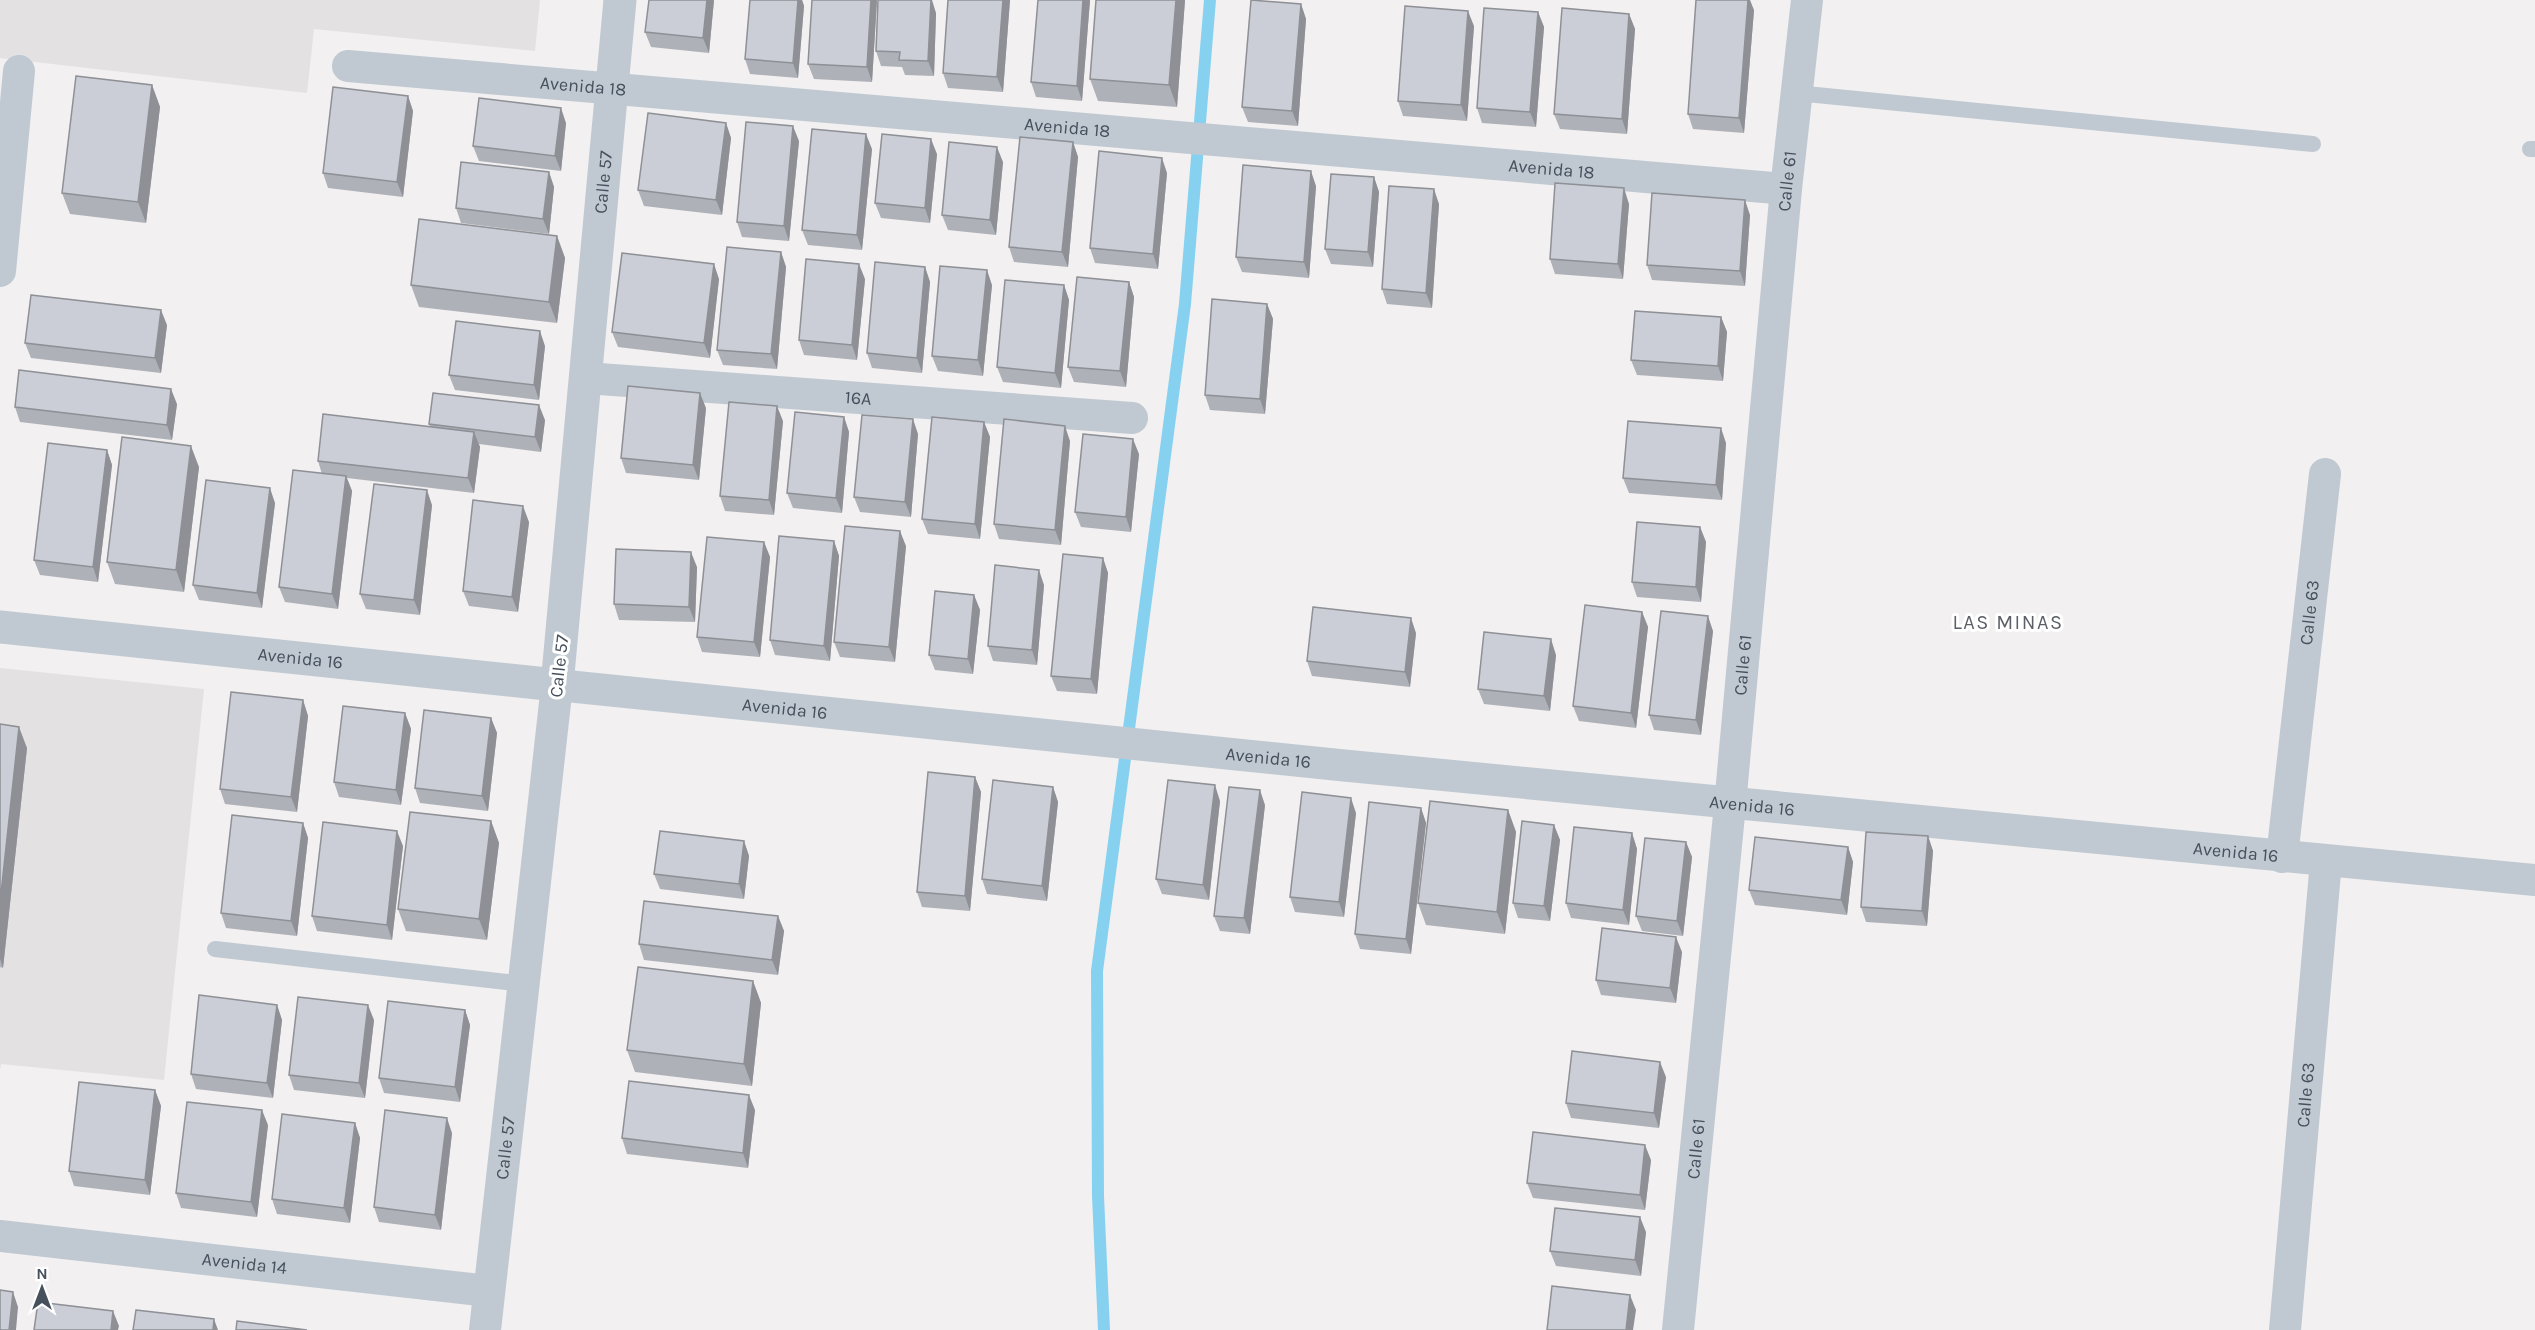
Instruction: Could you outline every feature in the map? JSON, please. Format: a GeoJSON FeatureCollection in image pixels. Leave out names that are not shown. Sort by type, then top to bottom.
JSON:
{"type":"FeatureCollection","features":[{"type":"Feature","properties":{"kind":"street","name":"Calle 57"},"geometry":{"type":"LineString","coordinates":[[485,1330],[557,685],[620,0]]}},
{"type":"Feature","properties":{"kind":"street","name":"Calle 61"},"geometry":{"type":"LineString","coordinates":[[1678,1330],[1730,805],[1786,189],[1807,0]]}},
{"type":"Feature","properties":{"kind":"street","name":"Avenida 18"},"geometry":{"type":"LineString","coordinates":[[348,66],[1786,189]]}},
{"type":"Feature","properties":{"kind":"street"},"geometry":{"type":"LineString","coordinates":[[0,271],[19,71]]}},
{"type":"Feature","properties":{"kind":"street","name":"16A"},"geometry":{"type":"LineString","coordinates":[[586,378],[1132,418]]}},
{"type":"Feature","properties":{"kind":"street","name":"Calle 63"},"geometry":{"type":"LineString","coordinates":[[2282,857],[2325,474]]}},
{"type":"Feature","properties":{"kind":"street","name":"Avenida 16"},"geometry":{"type":"LineString","coordinates":[[0,627],[1730,805],[2535,880]]}},
{"type":"Feature","properties":{"kind":"street","name":"Calle 63"},"geometry":{"type":"LineString","coordinates":[[2285,1330],[2326,861]]}},
{"type":"Feature","properties":{"kind":"street","name":"Avenida 14"},"geometry":{"type":"LineString","coordinates":[[0,1236],[489,1291]]}},
{"type":"Feature","properties":{"kind":"lane"},"geometry":{"type":"LineString","coordinates":[[1797,93],[2313,144]]}},
{"type":"Feature","properties":{"kind":"lane"},"geometry":{"type":"LineString","coordinates":[[215,949],[524,984]]}},
{"type":"Feature","properties":{"kind":"shaded area"},"geometry":{"type":"Polygon","coordinates":[[[0,0],[540,0],[535,51],[314,29],[307,93],[0,58],[0,0]]]}},
{"type":"Feature","properties":{"kind":"shaded area"},"geometry":{"type":"Polygon","coordinates":[[[0,668],[204,689],[164,1080],[1,1064],[0,1070],[0,668]]]}},
{"type":"Feature","properties":{"kind":"building"},"geometry":{"type":"Polygon","coordinates":[[[649,0],[707,0],[703,38],[645,32],[649,0]]]}},
{"type":"Feature","properties":{"kind":"building"},"geometry":{"type":"Polygon","coordinates":[[[750,0],[798,0],[793,63],[745,59],[750,0]]]}},
{"type":"Feature","properties":{"kind":"building"},"geometry":{"type":"Polygon","coordinates":[[[812,0],[871,0],[867,67],[808,64],[812,0]]]}},
{"type":"Feature","properties":{"kind":"building"},"geometry":{"type":"Polygon","coordinates":[[[878,0],[931,0],[928,61],[899,60],[900,52],[876,51],[878,0]]]}},
{"type":"Feature","properties":{"kind":"building"},"geometry":{"type":"Polygon","coordinates":[[[948,0],[1003,0],[997,77],[943,73],[948,0]]]}},
{"type":"Feature","properties":{"kind":"building"},"geometry":{"type":"Polygon","coordinates":[[[1038,0],[1083,0],[1077,86],[1031,82],[1038,0]]]}},
{"type":"Feature","properties":{"kind":"building"},"geometry":{"type":"Polygon","coordinates":[[[1096,0],[1176,0],[1169,85],[1090,79],[1096,0]]]}},
{"type":"Feature","properties":{"kind":"building"},"geometry":{"type":"Polygon","coordinates":[[[1251,0],[1301,4],[1292,111],[1242,107],[1251,0]]]}},
{"type":"Feature","properties":{"kind":"building"},"geometry":{"type":"Polygon","coordinates":[[[1696,0],[1748,0],[1739,118],[1688,114],[1696,0]]]}},
{"type":"Feature","properties":{"kind":"building"},"geometry":{"type":"Polygon","coordinates":[[[1405,6],[1468,11],[1461,105],[1398,101],[1405,6]]]}},
{"type":"Feature","properties":{"kind":"building"},"geometry":{"type":"Polygon","coordinates":[[[1484,8],[1538,12],[1530,112],[1477,108],[1484,8]]]}},
{"type":"Feature","properties":{"kind":"building"},"geometry":{"type":"Polygon","coordinates":[[[1562,8],[1629,14],[1622,119],[1554,114],[1562,8]]]}},
{"type":"Feature","properties":{"kind":"building"},"geometry":{"type":"Polygon","coordinates":[[[76,76],[152,85],[138,202],[62,193],[76,76]]]}},
{"type":"Feature","properties":{"kind":"building"},"geometry":{"type":"Polygon","coordinates":[[[333,87],[408,96],[397,182],[323,173],[333,87]]]}},
{"type":"Feature","properties":{"kind":"building"},"geometry":{"type":"Polygon","coordinates":[[[479,98],[561,108],[555,156],[473,146],[479,98]]]}},
{"type":"Feature","properties":{"kind":"building"},"geometry":{"type":"Polygon","coordinates":[[[648,113],[726,123],[716,200],[638,190],[648,113]]]}},
{"type":"Feature","properties":{"kind":"building"},"geometry":{"type":"Polygon","coordinates":[[[746,122],[793,126],[784,226],[737,222],[746,122]]]}},
{"type":"Feature","properties":{"kind":"building"},"geometry":{"type":"Polygon","coordinates":[[[812,129],[866,134],[857,235],[802,230],[812,129]]]}},
{"type":"Feature","properties":{"kind":"building"},"geometry":{"type":"Polygon","coordinates":[[[882,134],[931,139],[925,208],[875,203],[882,134]]]}},
{"type":"Feature","properties":{"kind":"building"},"geometry":{"type":"Polygon","coordinates":[[[1020,137],[1073,142],[1062,252],[1009,247],[1020,137]]]}},
{"type":"Feature","properties":{"kind":"building"},"geometry":{"type":"Polygon","coordinates":[[[949,142],[997,147],[990,220],[942,215],[949,142]]]}},
{"type":"Feature","properties":{"kind":"building"},"geometry":{"type":"Polygon","coordinates":[[[1099,151],[1162,158],[1153,254],[1090,248],[1099,151]]]}},
{"type":"Feature","properties":{"kind":"building"},"geometry":{"type":"Polygon","coordinates":[[[461,162],[549,172],[543,219],[456,208],[461,162]]]}},
{"type":"Feature","properties":{"kind":"building"},"geometry":{"type":"Polygon","coordinates":[[[1243,165],[1311,171],[1304,262],[1236,257],[1243,165]]]}},
{"type":"Feature","properties":{"kind":"building"},"geometry":{"type":"Polygon","coordinates":[[[1331,174],[1374,177],[1368,252],[1325,249],[1331,174]]]}},
{"type":"Feature","properties":{"kind":"building"},"geometry":{"type":"Polygon","coordinates":[[[1555,183],[1624,188],[1618,264],[1550,259],[1555,183]]]}},
{"type":"Feature","properties":{"kind":"building"},"geometry":{"type":"Polygon","coordinates":[[[1389,186],[1434,189],[1426,293],[1382,289],[1389,186]]]}},
{"type":"Feature","properties":{"kind":"building"},"geometry":{"type":"Polygon","coordinates":[[[1652,193],[1745,200],[1740,271],[1647,265],[1652,193]]]}},
{"type":"Feature","properties":{"kind":"building"},"geometry":{"type":"Polygon","coordinates":[[[419,219],[557,236],[549,302],[411,285],[419,219]]]}},
{"type":"Feature","properties":{"kind":"building"},"geometry":{"type":"Polygon","coordinates":[[[727,247],[781,252],[771,354],[717,350],[727,247]]]}},
{"type":"Feature","properties":{"kind":"building"},"geometry":{"type":"Polygon","coordinates":[[[622,253],[714,264],[704,343],[612,332],[622,253]]]}},
{"type":"Feature","properties":{"kind":"building"},"geometry":{"type":"Polygon","coordinates":[[[806,259],[859,264],[852,345],[799,340],[806,259]]]}},
{"type":"Feature","properties":{"kind":"building"},"geometry":{"type":"Polygon","coordinates":[[[875,262],[925,267],[917,358],[867,353],[875,262]]]}},
{"type":"Feature","properties":{"kind":"building"},"geometry":{"type":"Polygon","coordinates":[[[940,266],[987,270],[978,360],[932,356],[940,266]]]}},
{"type":"Feature","properties":{"kind":"building"},"geometry":{"type":"Polygon","coordinates":[[[1077,277],[1129,282],[1120,371],[1068,367],[1077,277]]]}},
{"type":"Feature","properties":{"kind":"building"},"geometry":{"type":"Polygon","coordinates":[[[1005,280],[1064,285],[1055,373],[997,367],[1005,280]]]}},
{"type":"Feature","properties":{"kind":"building"},"geometry":{"type":"Polygon","coordinates":[[[31,295],[161,310],[155,358],[25,343],[31,295]]]}},
{"type":"Feature","properties":{"kind":"building"},"geometry":{"type":"Polygon","coordinates":[[[1212,299],[1267,304],[1260,399],[1205,395],[1212,299]]]}},
{"type":"Feature","properties":{"kind":"building"},"geometry":{"type":"Polygon","coordinates":[[[1635,311],[1721,317],[1718,366],[1631,360],[1635,311]]]}},
{"type":"Feature","properties":{"kind":"building"},"geometry":{"type":"Polygon","coordinates":[[[456,321],[540,331],[534,385],[449,375],[456,321]]]}},
{"type":"Feature","properties":{"kind":"building"},"geometry":{"type":"Polygon","coordinates":[[[19,370],[171,389],[167,425],[15,407],[19,370]]]}},
{"type":"Feature","properties":{"kind":"building"},"geometry":{"type":"Polygon","coordinates":[[[628,386],[700,393],[693,465],[621,458],[628,386]]]}},
{"type":"Feature","properties":{"kind":"building"},"geometry":{"type":"Polygon","coordinates":[[[433,393],[539,405],[535,437],[429,424],[433,393]]]}},
{"type":"Feature","properties":{"kind":"building"},"geometry":{"type":"Polygon","coordinates":[[[729,402],[777,406],[769,500],[720,496],[729,402]]]}},
{"type":"Feature","properties":{"kind":"building"},"geometry":{"type":"Polygon","coordinates":[[[795,412],[844,417],[836,498],[787,493],[795,412]]]}},
{"type":"Feature","properties":{"kind":"building"},"geometry":{"type":"Polygon","coordinates":[[[323,414],[474,432],[468,478],[318,461],[323,414]]]}},
{"type":"Feature","properties":{"kind":"building"},"geometry":{"type":"Polygon","coordinates":[[[862,415],[913,419],[905,502],[854,497],[862,415]]]}},
{"type":"Feature","properties":{"kind":"building"},"geometry":{"type":"Polygon","coordinates":[[[932,417],[984,422],[975,524],[922,519],[932,417]]]}},
{"type":"Feature","properties":{"kind":"building"},"geometry":{"type":"Polygon","coordinates":[[[1004,419],[1065,426],[1055,530],[994,524],[1004,419]]]}},
{"type":"Feature","properties":{"kind":"building"},"geometry":{"type":"Polygon","coordinates":[[[1628,421],[1721,428],[1716,485],[1623,478],[1628,421]]]}},
{"type":"Feature","properties":{"kind":"building"},"geometry":{"type":"Polygon","coordinates":[[[1083,434],[1133,439],[1126,517],[1075,512],[1083,434]]]}},
{"type":"Feature","properties":{"kind":"building"},"geometry":{"type":"Polygon","coordinates":[[[122,437],[191,446],[176,570],[107,562],[122,437]]]}},
{"type":"Feature","properties":{"kind":"building"},"geometry":{"type":"Polygon","coordinates":[[[48,443],[107,450],[93,567],[34,560],[48,443]]]}},
{"type":"Feature","properties":{"kind":"building"},"geometry":{"type":"Polygon","coordinates":[[[293,470],[346,476],[332,594],[279,587],[293,470]]]}},
{"type":"Feature","properties":{"kind":"building"},"geometry":{"type":"Polygon","coordinates":[[[206,480],[270,488],[257,593],[193,585],[206,480]]]}},
{"type":"Feature","properties":{"kind":"building"},"geometry":{"type":"Polygon","coordinates":[[[374,484],[427,490],[414,600],[360,594],[374,484]]]}},
{"type":"Feature","properties":{"kind":"building"},"geometry":{"type":"Polygon","coordinates":[[[473,500],[523,506],[512,597],[463,591],[473,500]]]}},
{"type":"Feature","properties":{"kind":"building"},"geometry":{"type":"Polygon","coordinates":[[[1637,522],[1700,527],[1696,587],[1632,582],[1637,522]]]}},
{"type":"Feature","properties":{"kind":"building"},"geometry":{"type":"Polygon","coordinates":[[[845,526],[900,531],[889,647],[834,642],[845,526]]]}},
{"type":"Feature","properties":{"kind":"building"},"geometry":{"type":"Polygon","coordinates":[[[779,536],[834,541],[824,646],[770,640],[779,536]]]}},
{"type":"Feature","properties":{"kind":"building"},"geometry":{"type":"Polygon","coordinates":[[[707,537],[764,542],[754,642],[697,637],[707,537]]]}},
{"type":"Feature","properties":{"kind":"building"},"geometry":{"type":"Polygon","coordinates":[[[616,549],[691,552],[689,607],[614,604],[616,549]]]}},
{"type":"Feature","properties":{"kind":"building"},"geometry":{"type":"Polygon","coordinates":[[[1063,554],[1103,558],[1091,679],[1051,676],[1063,554]]]}},
{"type":"Feature","properties":{"kind":"building"},"geometry":{"type":"Polygon","coordinates":[[[995,565],[1039,570],[1032,650],[988,646],[995,565]]]}},
{"type":"Feature","properties":{"kind":"building"},"geometry":{"type":"Polygon","coordinates":[[[935,591],[974,595],[968,659],[929,655],[935,591]]]}},
{"type":"Feature","properties":{"kind":"building"},"geometry":{"type":"Polygon","coordinates":[[[1585,605],[1642,612],[1631,713],[1573,706],[1585,605]]]}},
{"type":"Feature","properties":{"kind":"building"},"geometry":{"type":"Polygon","coordinates":[[[1313,607],[1411,618],[1405,672],[1307,661],[1313,607]]]}},
{"type":"Feature","properties":{"kind":"building"},"geometry":{"type":"Polygon","coordinates":[[[1661,611],[1708,616],[1696,720],[1649,715],[1661,611]]]}},
{"type":"Feature","properties":{"kind":"building"},"geometry":{"type":"Polygon","coordinates":[[[1484,632],[1551,639],[1544,696],[1478,689],[1484,632]]]}},
{"type":"Feature","properties":{"kind":"building"},"geometry":{"type":"Polygon","coordinates":[[[231,692],[303,700],[291,797],[220,789],[231,692]]]}},
{"type":"Feature","properties":{"kind":"building"},"geometry":{"type":"Polygon","coordinates":[[[343,706],[405,713],[396,790],[334,782],[343,706]]]}},
{"type":"Feature","properties":{"kind":"building"},"geometry":{"type":"Polygon","coordinates":[[[424,710],[491,718],[482,796],[415,788],[424,710]]]}},
{"type":"Feature","properties":{"kind":"building"},"geometry":{"type":"Polygon","coordinates":[[[0,724],[19,727],[0,903],[0,724]]]}},
{"type":"Feature","properties":{"kind":"building"},"geometry":{"type":"Polygon","coordinates":[[[928,772],[975,777],[965,896],[917,892],[928,772]]]}},
{"type":"Feature","properties":{"kind":"building"},"geometry":{"type":"Polygon","coordinates":[[[993,780],[1053,787],[1042,886],[982,879],[993,780]]]}},
{"type":"Feature","properties":{"kind":"building"},"geometry":{"type":"Polygon","coordinates":[[[1168,780],[1215,785],[1203,885],[1156,879],[1168,780]]]}},
{"type":"Feature","properties":{"kind":"building"},"geometry":{"type":"Polygon","coordinates":[[[1229,787],[1260,790],[1244,918],[1214,916],[1229,787]]]}},
{"type":"Feature","properties":{"kind":"building"},"geometry":{"type":"Polygon","coordinates":[[[1302,792],[1351,798],[1339,902],[1290,897],[1302,792]]]}},
{"type":"Feature","properties":{"kind":"building"},"geometry":{"type":"Polygon","coordinates":[[[1430,801],[1508,810],[1497,912],[1418,903],[1430,801]]]}},
{"type":"Feature","properties":{"kind":"building"},"geometry":{"type":"Polygon","coordinates":[[[1369,802],[1421,808],[1406,939],[1355,934],[1369,802]]]}},
{"type":"Feature","properties":{"kind":"building"},"geometry":{"type":"Polygon","coordinates":[[[410,812],[491,821],[479,919],[398,909],[410,812]]]}},
{"type":"Feature","properties":{"kind":"building"},"geometry":{"type":"Polygon","coordinates":[[[232,815],[303,823],[291,921],[221,913],[232,815]]]}},
{"type":"Feature","properties":{"kind":"building"},"geometry":{"type":"Polygon","coordinates":[[[1522,821],[1554,825],[1544,906],[1513,903],[1522,821]]]}},
{"type":"Feature","properties":{"kind":"building"},"geometry":{"type":"Polygon","coordinates":[[[323,822],[397,831],[387,925],[312,916],[323,822]]]}},
{"type":"Feature","properties":{"kind":"building"},"geometry":{"type":"Polygon","coordinates":[[[1574,827],[1632,833],[1623,910],[1566,903],[1574,827]]]}},
{"type":"Feature","properties":{"kind":"building"},"geometry":{"type":"Polygon","coordinates":[[[660,831],[744,841],[739,884],[654,874],[660,831]]]}},
{"type":"Feature","properties":{"kind":"building"},"geometry":{"type":"Polygon","coordinates":[[[1866,832],[1928,836],[1922,911],[1861,907],[1866,832]]]}},
{"type":"Feature","properties":{"kind":"building"},"geometry":{"type":"Polygon","coordinates":[[[1755,837],[1848,847],[1841,900],[1749,890],[1755,837]]]}},
{"type":"Feature","properties":{"kind":"building"},"geometry":{"type":"Polygon","coordinates":[[[1645,838],[1686,842],[1677,921],[1636,916],[1645,838]]]}},
{"type":"Feature","properties":{"kind":"building"},"geometry":{"type":"Polygon","coordinates":[[[644,901],[778,916],[772,960],[639,944],[644,901]]]}},
{"type":"Feature","properties":{"kind":"building"},"geometry":{"type":"Polygon","coordinates":[[[1602,928],[1676,937],[1670,988],[1596,980],[1602,928]]]}},
{"type":"Feature","properties":{"kind":"building"},"geometry":{"type":"Polygon","coordinates":[[[638,967],[753,981],[744,1064],[627,1050],[638,967]]]}},
{"type":"Feature","properties":{"kind":"building"},"geometry":{"type":"Polygon","coordinates":[[[199,995],[277,1005],[267,1083],[191,1074],[199,995]]]}},
{"type":"Feature","properties":{"kind":"building"},"geometry":{"type":"Polygon","coordinates":[[[298,997],[368,1005],[359,1083],[289,1075],[298,997]]]}},
{"type":"Feature","properties":{"kind":"building"},"geometry":{"type":"Polygon","coordinates":[[[388,1001],[465,1010],[455,1087],[379,1078],[388,1001]]]}},
{"type":"Feature","properties":{"kind":"building"},"geometry":{"type":"Polygon","coordinates":[[[1572,1051],[1660,1062],[1654,1113],[1566,1103],[1572,1051]]]}},
{"type":"Feature","properties":{"kind":"building"},"geometry":{"type":"Polygon","coordinates":[[[629,1081],[749,1095],[743,1153],[622,1138],[629,1081]]]}},
{"type":"Feature","properties":{"kind":"building"},"geometry":{"type":"Polygon","coordinates":[[[79,1082],[155,1090],[145,1180],[69,1171],[79,1082]]]}},
{"type":"Feature","properties":{"kind":"building"},"geometry":{"type":"Polygon","coordinates":[[[187,1102],[262,1110],[251,1202],[176,1193],[187,1102]]]}},
{"type":"Feature","properties":{"kind":"building"},"geometry":{"type":"Polygon","coordinates":[[[385,1110],[447,1118],[435,1215],[374,1207],[385,1110]]]}},
{"type":"Feature","properties":{"kind":"building"},"geometry":{"type":"Polygon","coordinates":[[[282,1114],[355,1123],[344,1208],[272,1199],[282,1114]]]}},
{"type":"Feature","properties":{"kind":"building"},"geometry":{"type":"Polygon","coordinates":[[[1533,1132],[1645,1145],[1640,1195],[1527,1183],[1533,1132]]]}},
{"type":"Feature","properties":{"kind":"building"},"geometry":{"type":"Polygon","coordinates":[[[1555,1208],[1640,1217],[1635,1260],[1550,1251],[1555,1208]]]}},
{"type":"Feature","properties":{"kind":"building"},"geometry":{"type":"Polygon","coordinates":[[[1552,1286],[1630,1295],[1626,1330],[1547,1330],[1552,1286]]]}},
{"type":"Feature","properties":{"kind":"building"},"geometry":{"type":"Polygon","coordinates":[[[0,1290],[13,1292],[9,1330],[0,1330],[0,1290]]]}},
{"type":"Feature","properties":{"kind":"building"},"geometry":{"type":"Polygon","coordinates":[[[38,1302],[113,1311],[111,1330],[34,1330],[38,1302]]]}},
{"type":"Feature","properties":{"kind":"building"},"geometry":{"type":"Polygon","coordinates":[[[136,1310],[214,1319],[213,1330],[133,1330],[136,1310]]]}},
{"type":"Feature","properties":{"kind":"building"},"geometry":{"type":"Polygon","coordinates":[[[237,1321],[307,1330],[236,1330],[237,1321]]]}},
{"type":"Feature","properties":{"kind":"waterway"},"geometry":{"type":"LineString","coordinates":[[1104,1330],[1098,1196],[1097,971],[1185,304],[1210,0]]}},
{"type":"Feature","properties":{"kind":"district","name":"LAS MINAS"},"geometry":{"type":"Point","coordinates":[2008,622]}}]}
